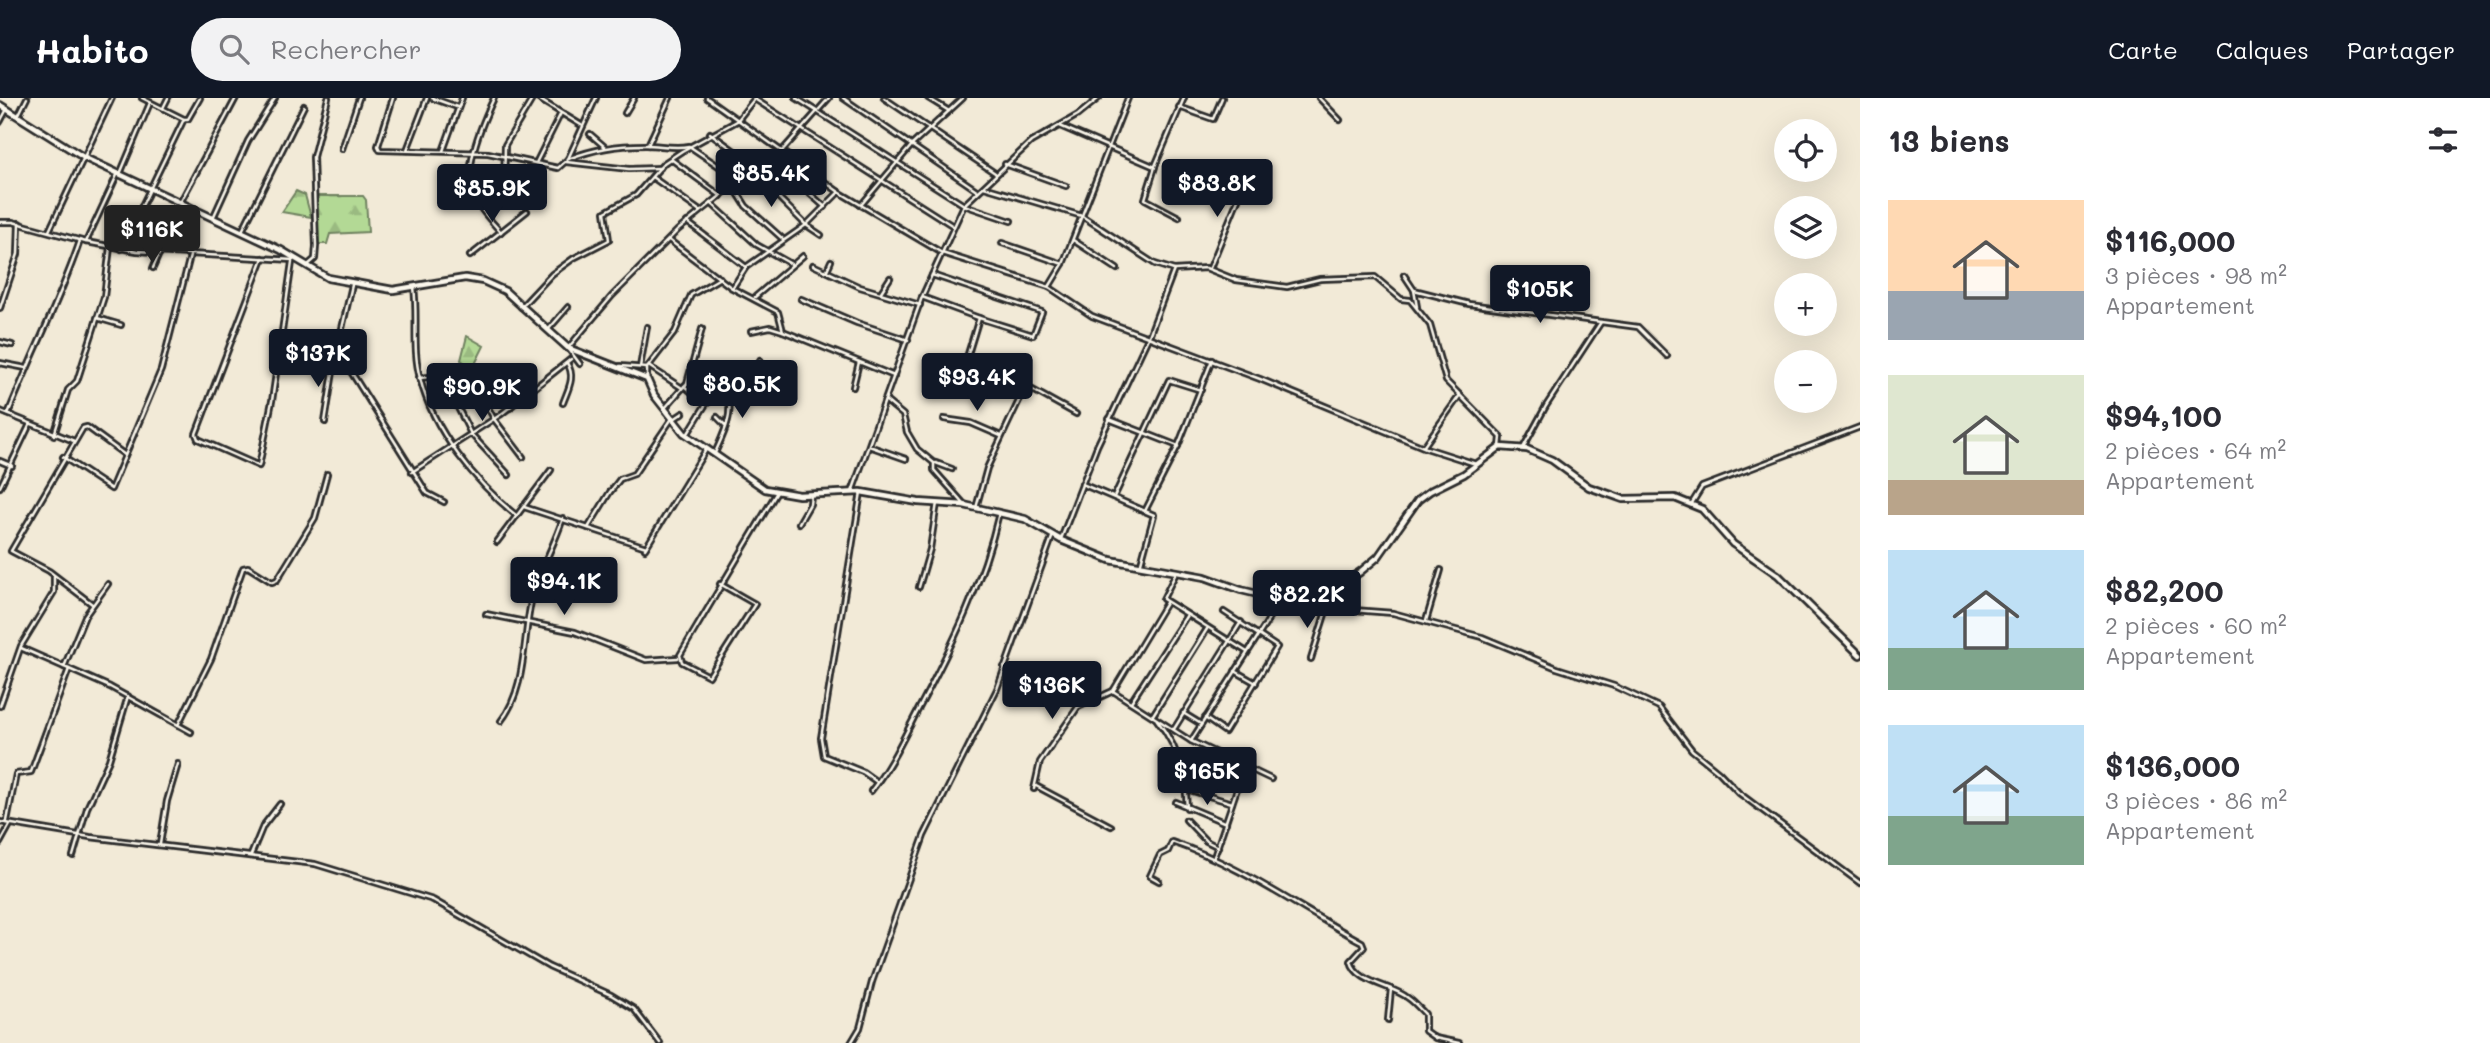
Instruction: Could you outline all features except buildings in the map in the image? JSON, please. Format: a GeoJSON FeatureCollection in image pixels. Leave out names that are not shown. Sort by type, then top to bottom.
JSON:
{"type":"FeatureCollection","features":[{"type":"Feature","properties":{"kind":"street"},"geometry":{"type":"LineString","coordinates":[[18,116],[27,98]]}},
{"type":"Feature","properties":{"kind":"street"},"geometry":{"type":"LineString","coordinates":[[48,232],[112,98]]}},
{"type":"Feature","properties":{"kind":"street"},"geometry":{"type":"LineString","coordinates":[[142,98],[184,119],[188,119],[200,98]]}},
{"type":"Feature","properties":{"kind":"street"},"geometry":{"type":"LineString","coordinates":[[163,109],[168,98]]}},
{"type":"Feature","properties":{"kind":"street"},"geometry":{"type":"LineString","coordinates":[[180,203],[236,98]]}},
{"type":"Feature","properties":{"kind":"street"},"geometry":{"type":"LineString","coordinates":[[213,218],[248,141],[275,98]]}},
{"type":"Feature","properties":{"kind":"street"},"geometry":{"type":"LineString","coordinates":[[307,266],[315,259],[316,246],[313,158],[328,98]]}},
{"type":"Feature","properties":{"kind":"street"},"geometry":{"type":"LineString","coordinates":[[342,149],[359,98]]}},
{"type":"Feature","properties":{"kind":"street"},"geometry":{"type":"LineString","coordinates":[[393,98],[379,149],[472,152],[558,168],[567,161],[605,147],[689,146],[742,182]]}},
{"type":"Feature","properties":{"kind":"street"},"geometry":{"type":"LineString","coordinates":[[407,150],[427,98]]}},
{"type":"Feature","properties":{"kind":"street"},"geometry":{"type":"LineString","coordinates":[[432,98],[457,107]]}},
{"type":"Feature","properties":{"kind":"street"},"geometry":{"type":"LineString","coordinates":[[443,151],[462,98]]}},
{"type":"Feature","properties":{"kind":"street"},"geometry":{"type":"LineString","coordinates":[[494,98],[472,152],[473,196],[501,232]]}},
{"type":"Feature","properties":{"kind":"street"},"geometry":{"type":"LineString","coordinates":[[453,203],[473,196],[504,191],[507,140],[535,98],[581,125]]}},
{"type":"Feature","properties":{"kind":"street"},"geometry":{"type":"LineString","coordinates":[[567,161],[581,125],[596,98]]}},
{"type":"Feature","properties":{"kind":"street"},"geometry":{"type":"LineString","coordinates":[[625,113],[634,98]]}},
{"type":"Feature","properties":{"kind":"street"},"geometry":{"type":"LineString","coordinates":[[648,145],[670,98]]}},
{"type":"Feature","properties":{"kind":"street"},"geometry":{"type":"LineString","coordinates":[[707,98],[839,192],[891,220],[942,253],[1049,287],[1092,316],[1212,360],[1423,447],[1476,464]]}},
{"type":"Feature","properties":{"kind":"street"},"geometry":{"type":"LineString","coordinates":[[521,307],[552,274],[574,258],[607,242],[605,212],[630,200],[660,168],[689,146],[737,121],[755,98],[880,182],[953,226]]}},
{"type":"Feature","properties":{"kind":"street"},"geometry":{"type":"LineString","coordinates":[[796,98],[964,205],[1011,221]]}},
{"type":"Feature","properties":{"kind":"street"},"geometry":{"type":"LineString","coordinates":[[568,348],[609,300],[687,222],[720,196],[773,161],[829,98]]}},
{"type":"Feature","properties":{"kind":"street"},"geometry":{"type":"LineString","coordinates":[[843,98],[978,191]]}},
{"type":"Feature","properties":{"kind":"street"},"geometry":{"type":"LineString","coordinates":[[884,98],[995,173]]}},
{"type":"Feature","properties":{"kind":"street"},"geometry":{"type":"LineString","coordinates":[[928,98],[949,111]]}},
{"type":"Feature","properties":{"kind":"street"},"geometry":{"type":"LineString","coordinates":[[860,205],[912,145],[963,98]]}},
{"type":"Feature","properties":{"kind":"street"},"geometry":{"type":"LineString","coordinates":[[852,492],[922,297],[964,205],[1031,142],[1060,126],[1100,98]]}},
{"type":"Feature","properties":{"kind":"street"},"geometry":{"type":"LineString","coordinates":[[1049,287],[1063,264],[1128,98]]}},
{"type":"Feature","properties":{"kind":"street"},"geometry":{"type":"LineString","coordinates":[[1179,217],[1145,199],[1155,167],[1184,98]]}},
{"type":"Feature","properties":{"kind":"street"},"geometry":{"type":"LineString","coordinates":[[1179,107],[1213,119],[1222,98]]}},
{"type":"Feature","properties":{"kind":"street"},"geometry":{"type":"LineString","coordinates":[[1319,98],[1340,120]]}},
{"type":"Feature","properties":{"kind":"street"},"geometry":{"type":"LineString","coordinates":[[86,242],[150,103]]}},
{"type":"Feature","properties":{"kind":"street"},"geometry":{"type":"LineString","coordinates":[[0,105],[83,157],[213,218],[328,278],[352,285],[393,290],[475,279],[498,287],[568,348],[619,366],[646,379],[652,392],[687,435],[762,486],[777,492],[811,495],[861,492],[964,505],[1025,519],[1061,540],[1110,560],[1141,563],[1176,573],[1215,579],[1277,599],[1316,601],[1338,590],[1378,556],[1418,500],[1500,447],[1523,448],[1552,460],[1589,487],[1623,499],[1675,498],[1692,503],[1710,517],[1741,550],[1793,589],[1860,655]]}},
{"type":"Feature","properties":{"kind":"street"},"geometry":{"type":"LineString","coordinates":[[241,232],[304,106]]}},
{"type":"Feature","properties":{"kind":"street"},"geometry":{"type":"LineString","coordinates":[[0,122],[7,109]]}},
{"type":"Feature","properties":{"kind":"street"},"geometry":{"type":"LineString","coordinates":[[536,163],[561,113]]}},
{"type":"Feature","properties":{"kind":"street"},"geometry":{"type":"LineString","coordinates":[[121,249],[184,119]]}},
{"type":"Feature","properties":{"kind":"street"},"geometry":{"type":"LineString","coordinates":[[1060,126],[1155,167]]}},
{"type":"Feature","properties":{"kind":"street"},"geometry":{"type":"LineString","coordinates":[[710,133],[762,170]]}},
{"type":"Feature","properties":{"kind":"street"},"geometry":{"type":"LineString","coordinates":[[590,134],[605,147]]}},
{"type":"Feature","properties":{"kind":"street"},"geometry":{"type":"LineString","coordinates":[[671,159],[720,196]]}},
{"type":"Feature","properties":{"kind":"street"},"geometry":{"type":"LineString","coordinates":[[567,161],[629,169],[660,168]]}},
{"type":"Feature","properties":{"kind":"street"},"geometry":{"type":"LineString","coordinates":[[773,161],[825,207]]}},
{"type":"Feature","properties":{"kind":"street"},"geometry":{"type":"LineString","coordinates":[[1005,164],[1066,186]]}},
{"type":"Feature","properties":{"kind":"street"},"geometry":{"type":"LineString","coordinates":[[755,174],[806,225],[821,235]]}},
{"type":"Feature","properties":{"kind":"street"},"geometry":{"type":"LineString","coordinates":[[652,177],[700,211]]}},
{"type":"Feature","properties":{"kind":"street"},"geometry":{"type":"LineString","coordinates":[[1210,270],[1247,177]]}},
{"type":"Feature","properties":{"kind":"street"},"geometry":{"type":"LineString","coordinates":[[734,187],[746,206],[785,241]]}},
{"type":"Feature","properties":{"kind":"street"},"geometry":{"type":"LineString","coordinates":[[984,187],[1082,216],[1155,264],[1174,270],[1210,270],[1236,281],[1287,287],[1320,279],[1375,277],[1401,299],[1410,300],[1430,325],[1446,381],[1501,438],[1500,447]]}},
{"type":"Feature","properties":{"kind":"street"},"geometry":{"type":"LineString","coordinates":[[732,288],[746,267],[806,225],[839,192]]}},
{"type":"Feature","properties":{"kind":"street"},"geometry":{"type":"LineString","coordinates":[[711,203],[734,227],[791,264]]}},
{"type":"Feature","properties":{"kind":"street"},"geometry":{"type":"LineString","coordinates":[[470,256],[527,211]]}},
{"type":"Feature","properties":{"kind":"street"},"geometry":{"type":"LineString","coordinates":[[0,222],[19,223],[80,241],[159,254],[293,260]]}},
{"type":"Feature","properties":{"kind":"street"},"geometry":{"type":"LineString","coordinates":[[687,222],[746,267]]}},
{"type":"Feature","properties":{"kind":"street"},"geometry":{"type":"LineString","coordinates":[[0,308],[18,254],[19,223]]}},
{"type":"Feature","properties":{"kind":"street"},"geometry":{"type":"LineString","coordinates":[[669,240],[732,288],[778,312],[783,331]]}},
{"type":"Feature","properties":{"kind":"street"},"geometry":{"type":"LineString","coordinates":[[1073,240],[1117,269]]}},
{"type":"Feature","properties":{"kind":"street"},"geometry":{"type":"LineString","coordinates":[[8,414],[66,282],[80,241]]}},
{"type":"Feature","properties":{"kind":"street"},"geometry":{"type":"LineString","coordinates":[[1002,243],[1063,264]]}},
{"type":"Feature","properties":{"kind":"street"},"geometry":{"type":"LineString","coordinates":[[54,435],[68,390],[77,381],[104,297],[110,247]]}},
{"type":"Feature","properties":{"kind":"street"},"geometry":{"type":"LineString","coordinates":[[153,268],[159,254]]}},
{"type":"Feature","properties":{"kind":"street"},"geometry":{"type":"LineString","coordinates":[[63,457],[110,489],[161,370],[190,256]]}},
{"type":"Feature","properties":{"kind":"street"},"geometry":{"type":"LineString","coordinates":[[755,298],[803,256]]}},
{"type":"Feature","properties":{"kind":"street"},"geometry":{"type":"LineString","coordinates":[[263,258],[196,434],[198,439],[259,466],[270,413],[293,260]]}},
{"type":"Feature","properties":{"kind":"street"},"geometry":{"type":"LineString","coordinates":[[826,271],[831,261]]}},
{"type":"Feature","properties":{"kind":"street"},"geometry":{"type":"LineString","coordinates":[[814,265],[920,305]]}},
{"type":"Feature","properties":{"kind":"street"},"geometry":{"type":"LineString","coordinates":[[1061,540],[1108,419],[1149,336],[1174,270]]}},
{"type":"Feature","properties":{"kind":"street"},"geometry":{"type":"LineString","coordinates":[[922,297],[1033,335],[1042,312],[932,275]]}},
{"type":"Feature","properties":{"kind":"street"},"geometry":{"type":"LineString","coordinates":[[1404,275],[1414,290],[1417,310]]}},
{"type":"Feature","properties":{"kind":"street"},"geometry":{"type":"LineString","coordinates":[[646,379],[649,368],[675,332],[691,295],[720,278]]}},
{"type":"Feature","properties":{"kind":"street"},"geometry":{"type":"LineString","coordinates":[[881,292],[890,278]]}},
{"type":"Feature","properties":{"kind":"street"},"geometry":{"type":"LineString","coordinates":[[325,422],[335,359],[352,285]]}},
{"type":"Feature","properties":{"kind":"street"},"geometry":{"type":"LineString","coordinates":[[414,286],[419,377],[430,408],[453,446],[498,500],[517,516]]}},
{"type":"Feature","properties":{"kind":"street"},"geometry":{"type":"LineString","coordinates":[[1414,290],[1469,304],[1638,327],[1667,356]]}},
{"type":"Feature","properties":{"kind":"street"},"geometry":{"type":"LineString","coordinates":[[801,299],[857,323],[908,340]]}},
{"type":"Feature","properties":{"kind":"street"},"geometry":{"type":"LineString","coordinates":[[548,330],[568,307]]}},
{"type":"Feature","properties":{"kind":"street"},"geometry":{"type":"LineString","coordinates":[[97,318],[121,325]]}},
{"type":"Feature","properties":{"kind":"street"},"geometry":{"type":"LineString","coordinates":[[964,367],[979,318]]}},
{"type":"Feature","properties":{"kind":"street"},"geometry":{"type":"LineString","coordinates":[[1523,448],[1553,394],[1601,321]]}},
{"type":"Feature","properties":{"kind":"street"},"geometry":{"type":"LineString","coordinates":[[639,367],[647,327]]}},
{"type":"Feature","properties":{"kind":"street"},"geometry":{"type":"LineString","coordinates":[[751,331],[770,327],[783,331],[894,376]]}},
{"type":"Feature","properties":{"kind":"street"},"geometry":{"type":"LineString","coordinates":[[665,408],[684,387],[702,329]]}},
{"type":"Feature","properties":{"kind":"street"},"geometry":{"type":"LineString","coordinates":[[0,342],[12,345]]}},
{"type":"Feature","properties":{"kind":"street"},"geometry":{"type":"LineString","coordinates":[[568,348],[572,358],[580,364]]}},
{"type":"Feature","properties":{"kind":"street"},"geometry":{"type":"LineString","coordinates":[[412,472],[510,408],[572,358]]}},
{"type":"Feature","properties":{"kind":"street"},"geometry":{"type":"LineString","coordinates":[[335,359],[345,364],[354,375],[427,493],[444,502]]}},
{"type":"Feature","properties":{"kind":"street"},"geometry":{"type":"LineString","coordinates":[[747,383],[760,360]]}},
{"type":"Feature","properties":{"kind":"street"},"geometry":{"type":"LineString","coordinates":[[1145,511],[1178,446],[1212,360]]}},
{"type":"Feature","properties":{"kind":"street"},"geometry":{"type":"LineString","coordinates":[[853,387],[859,362]]}},
{"type":"Feature","properties":{"kind":"street"},"geometry":{"type":"LineString","coordinates":[[0,363],[26,369]]}},
{"type":"Feature","properties":{"kind":"street"},"geometry":{"type":"LineString","coordinates":[[563,403],[572,377],[572,370],[567,363]]}},
{"type":"Feature","properties":{"kind":"street"},"geometry":{"type":"LineString","coordinates":[[619,366],[649,368],[684,387],[706,404]]}},
{"type":"Feature","properties":{"kind":"street"},"geometry":{"type":"LineString","coordinates":[[703,380],[701,368],[704,367]]}},
{"type":"Feature","properties":{"kind":"street"},"geometry":{"type":"LineString","coordinates":[[730,399],[747,383],[772,369]]}},
{"type":"Feature","properties":{"kind":"street"},"geometry":{"type":"LineString","coordinates":[[470,373],[494,419],[523,457]]}},
{"type":"Feature","properties":{"kind":"street"},"geometry":{"type":"LineString","coordinates":[[419,377],[490,373],[510,408]]}},
{"type":"Feature","properties":{"kind":"street"},"geometry":{"type":"LineString","coordinates":[[684,387],[734,374],[747,383]]}},
{"type":"Feature","properties":{"kind":"street"},"geometry":{"type":"LineString","coordinates":[[442,376],[471,434],[509,475]]}},
{"type":"Feature","properties":{"kind":"street"},"geometry":{"type":"LineString","coordinates":[[715,453],[731,414],[730,399],[719,377]]}},
{"type":"Feature","properties":{"kind":"street"},"geometry":{"type":"LineString","coordinates":[[1114,497],[1169,380],[1201,390]]}},
{"type":"Feature","properties":{"kind":"street"},"geometry":{"type":"LineString","coordinates":[[976,508],[987,468],[1027,388],[1076,414]]}},
{"type":"Feature","properties":{"kind":"street"},"geometry":{"type":"LineString","coordinates":[[687,435],[706,404],[726,389]]}},
{"type":"Feature","properties":{"kind":"street"},"geometry":{"type":"LineString","coordinates":[[1423,447],[1461,395]]}},
{"type":"Feature","properties":{"kind":"street"},"geometry":{"type":"LineString","coordinates":[[885,400],[903,415],[913,443],[934,463],[952,469]]}},
{"type":"Feature","properties":{"kind":"street"},"geometry":{"type":"LineString","coordinates":[[0,411],[74,441]]}},
{"type":"Feature","properties":{"kind":"street"},"geometry":{"type":"LineString","coordinates":[[588,528],[620,479],[634,474],[674,418],[683,413]]}},
{"type":"Feature","properties":{"kind":"street"},"geometry":{"type":"LineString","coordinates":[[717,417],[726,426]]}},
{"type":"Feature","properties":{"kind":"street"},"geometry":{"type":"LineString","coordinates":[[944,419],[971,423],[1001,436]]}},
{"type":"Feature","properties":{"kind":"street"},"geometry":{"type":"LineString","coordinates":[[1108,419],[1178,446]]}},
{"type":"Feature","properties":{"kind":"street"},"geometry":{"type":"LineString","coordinates":[[0,487],[30,424]]}},
{"type":"Feature","properties":{"kind":"street"},"geometry":{"type":"LineString","coordinates":[[92,604],[54,576],[11,551],[63,457],[87,427],[125,455]]}},
{"type":"Feature","properties":{"kind":"street"},"geometry":{"type":"LineString","coordinates":[[1692,503],[1702,487],[1860,427]]}},
{"type":"Feature","properties":{"kind":"street"},"geometry":{"type":"LineString","coordinates":[[869,446],[906,459]]}},
{"type":"Feature","properties":{"kind":"street"},"geometry":{"type":"LineString","coordinates":[[524,507],[645,548],[707,448]]}},
{"type":"Feature","properties":{"kind":"street"},"geometry":{"type":"LineString","coordinates":[[0,461],[12,466]]}},
{"type":"Feature","properties":{"kind":"street"},"geometry":{"type":"LineString","coordinates":[[934,463],[934,470],[964,505]]}},
{"type":"Feature","properties":{"kind":"street"},"geometry":{"type":"LineString","coordinates":[[497,542],[551,470]]}},
{"type":"Feature","properties":{"kind":"street"},"geometry":{"type":"LineString","coordinates":[[178,724],[211,659],[243,568],[248,567],[272,582],[277,580],[315,518],[327,474]]}},
{"type":"Feature","properties":{"kind":"street"},"geometry":{"type":"LineString","coordinates":[[1082,484],[1154,515],[1141,563]]}},
{"type":"Feature","properties":{"kind":"street"},"geometry":{"type":"LineString","coordinates":[[679,658],[720,584],[777,492]]}},
{"type":"Feature","properties":{"kind":"street"},"geometry":{"type":"LineString","coordinates":[[861,492],[821,738],[824,756],[863,772],[877,782]]}},
{"type":"Feature","properties":{"kind":"street"},"geometry":{"type":"LineString","coordinates":[[799,523],[810,504],[811,495]]}},
{"type":"Feature","properties":{"kind":"street"},"geometry":{"type":"LineString","coordinates":[[919,587],[930,550],[937,503]]}},
{"type":"Feature","properties":{"kind":"street"},"geometry":{"type":"LineString","coordinates":[[871,791],[940,672],[988,562],[999,513]]}},
{"type":"Feature","properties":{"kind":"street"},"geometry":{"type":"LineString","coordinates":[[501,721],[516,699],[526,620],[534,589],[563,518]]}},
{"type":"Feature","properties":{"kind":"street"},"geometry":{"type":"LineString","coordinates":[[851,1043],[860,1028],[872,982],[924,836],[997,689],[1053,535]]}},
{"type":"Feature","properties":{"kind":"street"},"geometry":{"type":"LineString","coordinates":[[1425,621],[1441,570]]}},
{"type":"Feature","properties":{"kind":"street"},"geometry":{"type":"LineString","coordinates":[[1176,573],[1161,597],[1207,629],[1247,652]]}},
{"type":"Feature","properties":{"kind":"street"},"geometry":{"type":"LineString","coordinates":[[0,706],[21,648],[54,592],[54,576]]}},
{"type":"Feature","properties":{"kind":"street"},"geometry":{"type":"LineString","coordinates":[[64,667],[92,604],[108,584]]}},
{"type":"Feature","properties":{"kind":"street"},"geometry":{"type":"LineString","coordinates":[[486,614],[575,632],[631,657],[646,660],[679,658],[709,677],[755,604],[720,584]]}},
{"type":"Feature","properties":{"kind":"street"},"geometry":{"type":"LineString","coordinates":[[1191,741],[1277,599]]}},
{"type":"Feature","properties":{"kind":"street"},"geometry":{"type":"LineString","coordinates":[[1316,601],[1326,608],[1374,610],[1425,621],[1513,648],[1557,668],[1614,686],[1659,707],[1692,750],[1739,793],[1860,883]]}},
{"type":"Feature","properties":{"kind":"street"},"geometry":{"type":"LineString","coordinates":[[1111,827],[1035,788],[1040,762],[1078,707],[1113,691],[1167,603]]}},
{"type":"Feature","properties":{"kind":"street"},"geometry":{"type":"LineString","coordinates":[[1311,659],[1326,608]]}},
{"type":"Feature","properties":{"kind":"street"},"geometry":{"type":"LineString","coordinates":[[1205,718],[1225,732],[1278,647],[1224,612]]}},
{"type":"Feature","properties":{"kind":"street"},"geometry":{"type":"LineString","coordinates":[[1131,702],[1187,615]]}},
{"type":"Feature","properties":{"kind":"street"},"geometry":{"type":"LineString","coordinates":[[1174,729],[1227,640],[1241,622]]}},
{"type":"Feature","properties":{"kind":"street"},"geometry":{"type":"LineString","coordinates":[[1154,717],[1207,629]]}},
{"type":"Feature","properties":{"kind":"street"},"geometry":{"type":"LineString","coordinates":[[21,648],[128,696],[191,732]]}},
{"type":"Feature","properties":{"kind":"street"},"geometry":{"type":"LineString","coordinates":[[1004,667],[1030,680]]}},
{"type":"Feature","properties":{"kind":"street"},"geometry":{"type":"LineString","coordinates":[[0,843],[9,823],[16,774],[31,772],[69,669]]}},
{"type":"Feature","properties":{"kind":"street"},"geometry":{"type":"LineString","coordinates":[[1031,692],[1030,680],[1037,669]]}},
{"type":"Feature","properties":{"kind":"street"},"geometry":{"type":"LineString","coordinates":[[1235,671],[1255,683]]}},
{"type":"Feature","properties":{"kind":"street"},"geometry":{"type":"LineString","coordinates":[[1113,691],[1191,741],[1271,779]]}},
{"type":"Feature","properties":{"kind":"street"},"geometry":{"type":"LineString","coordinates":[[73,856],[89,803],[109,760],[128,696]]}},
{"type":"Feature","properties":{"kind":"street"},"geometry":{"type":"LineString","coordinates":[[1182,713],[1201,724]]}},
{"type":"Feature","properties":{"kind":"street"},"geometry":{"type":"LineString","coordinates":[[1154,717],[1168,734],[1178,756],[1186,789],[1187,808]]}},
{"type":"Feature","properties":{"kind":"street"},"geometry":{"type":"LineString","coordinates":[[160,844],[167,801],[178,764]]}},
{"type":"Feature","properties":{"kind":"street"},"geometry":{"type":"LineString","coordinates":[[1214,857],[1244,766]]}},
{"type":"Feature","properties":{"kind":"street"},"geometry":{"type":"LineString","coordinates":[[1186,789],[1233,803]]}},
{"type":"Feature","properties":{"kind":"street"},"geometry":{"type":"LineString","coordinates":[[1176,802],[1226,823]]}},
{"type":"Feature","properties":{"kind":"street"},"geometry":{"type":"LineString","coordinates":[[251,855],[264,826],[281,804]]}},
{"type":"Feature","properties":{"kind":"street"},"geometry":{"type":"LineString","coordinates":[[1186,820],[1206,841],[1218,847]]}},
{"type":"Feature","properties":{"kind":"street"},"geometry":{"type":"LineString","coordinates":[[0,822],[79,835],[315,864],[433,900],[549,967],[611,995],[634,1009],[660,1043]]}},
{"type":"Feature","properties":{"kind":"street"},"geometry":{"type":"LineString","coordinates":[[1158,881],[1150,876],[1160,855],[1168,851],[1172,842],[1214,857],[1362,942],[1364,947],[1351,965],[1371,981],[1407,997],[1425,1014],[1424,1031],[1435,1038],[1459,1043]]}},
{"type":"Feature","properties":{"kind":"street"},"geometry":{"type":"LineString","coordinates":[[1388,1020],[1391,989]]}},
{"type":"Feature","properties":{"kind":"green space"},"geometry":{"type":"Polygon","coordinates":[[[296,191],[305,195],[311,217],[282,212],[296,191]]]}},
{"type":"Feature","properties":{"kind":"green space"},"geometry":{"type":"Polygon","coordinates":[[[315,196],[363,196],[366,200],[368,232],[330,234],[327,244],[317,244],[315,196]]]}},
{"type":"Feature","properties":{"kind":"green space"},"geometry":{"type":"Polygon","coordinates":[[[467,336],[484,346],[473,368],[461,360],[467,336]]]}}]}
